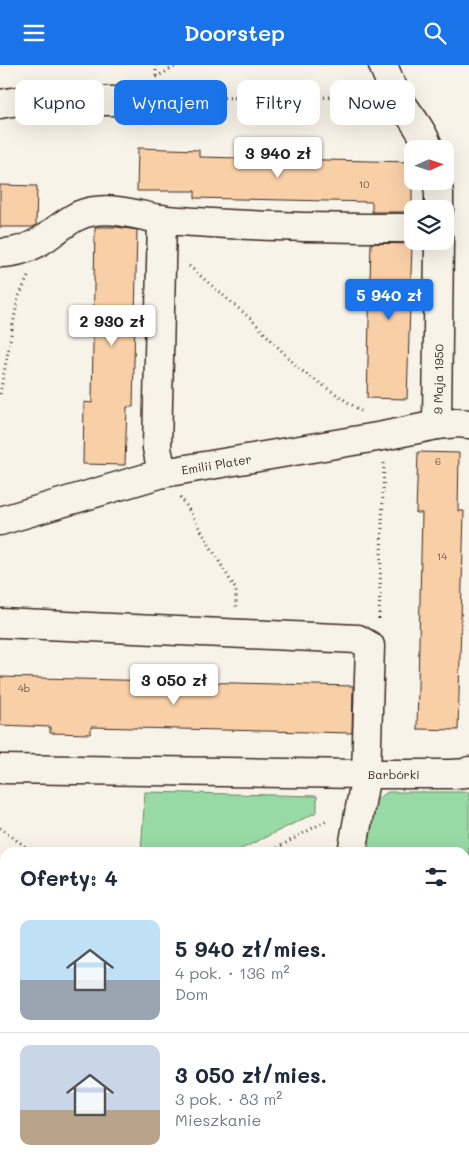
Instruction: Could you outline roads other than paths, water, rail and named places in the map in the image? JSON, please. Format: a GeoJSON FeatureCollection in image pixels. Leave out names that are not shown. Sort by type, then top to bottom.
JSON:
{"type":"FeatureCollection","features":[{"type":"Feature","properties":{"kind":"street"},"geometry":{"type":"LineString","coordinates":[[383,65],[398,97],[426,140]]}},
{"type":"Feature","properties":{"kind":"street"},"geometry":{"type":"LineString","coordinates":[[0,104],[18,101],[114,100]]}},
{"type":"Feature","properties":{"kind":"street"},"geometry":{"type":"LineString","coordinates":[[0,253],[13,253],[24,250],[84,212],[96,211],[115,211],[162,231],[198,222],[404,229]]}},
{"type":"Feature","properties":{"kind":"street"},"geometry":{"type":"LineString","coordinates":[[162,231],[157,448],[163,473]]}},
{"type":"Feature","properties":{"kind":"street","name":"9 Maja 1950"},"geometry":{"type":"LineString","coordinates":[[439,250],[437,425],[469,424]]}},
{"type":"Feature","properties":{"kind":"street","name":"Emilii Plater"},"geometry":{"type":"LineString","coordinates":[[0,521],[163,473],[383,436],[437,425]]}},
{"type":"Feature","properties":{"kind":"street"},"geometry":{"type":"LineString","coordinates":[[0,623],[358,639],[370,646],[366,774],[0,769]]}},
{"type":"Feature","properties":{"kind":"street","name":"Barbórki"},"geometry":{"type":"LineString","coordinates":[[353,847],[366,774],[466,773],[469,771]]}}]}
